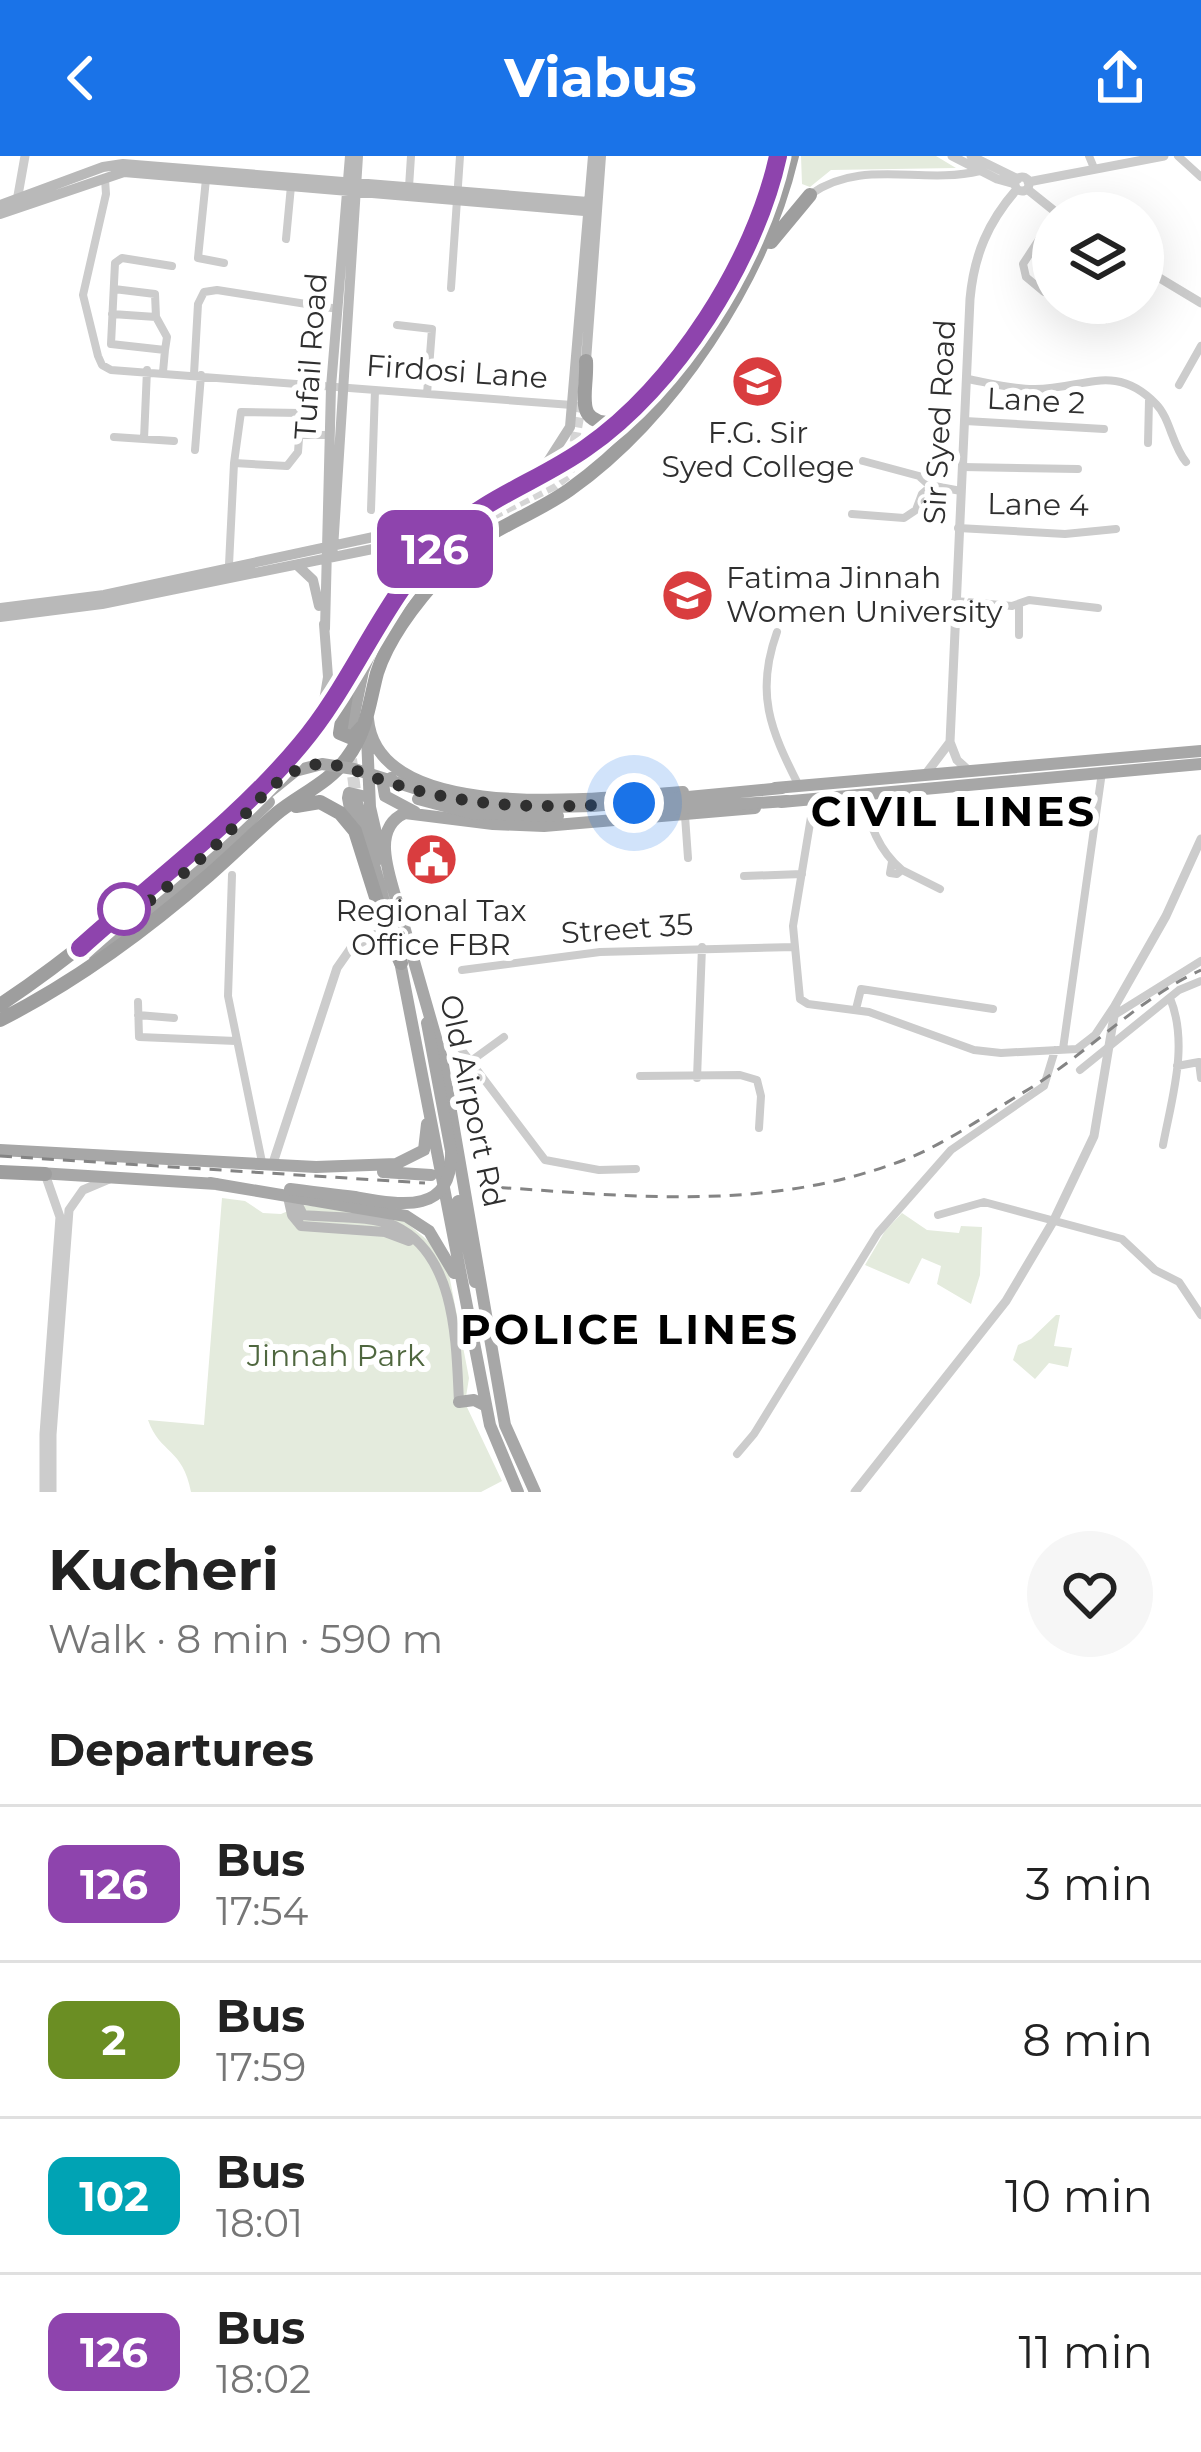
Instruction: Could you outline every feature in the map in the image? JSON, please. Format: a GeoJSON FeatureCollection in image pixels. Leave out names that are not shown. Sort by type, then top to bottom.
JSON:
{"type":"FeatureCollection","features":[{"type":"Feature","properties":{"kind":"highway"},"geometry":{"type":"LineString","coordinates":[[718,311],[748,244],[778,156]]}},
{"type":"Feature","properties":{"kind":"highway"},"geometry":{"type":"LineString","coordinates":[[754,266],[780,202],[792,156]]}},
{"type":"Feature","properties":{"kind":"highway"},"geometry":{"type":"LineString","coordinates":[[0,1021],[153,921],[271,803],[340,767],[368,718],[377,673],[398,631],[459,555],[563,494],[627,441],[718,311],[810,195]]}},
{"type":"Feature","properties":{"kind":"highway"},"geometry":{"type":"LineString","coordinates":[[586,361],[585,410],[597,424],[617,423]]}},
{"type":"Feature","properties":{"kind":"highway"},"geometry":{"type":"LineString","coordinates":[[0,1005],[80,948],[235,811],[293,753],[318,722],[392,604],[429,556],[468,518],[563,464],[681,366]]}},
{"type":"Feature","properties":{"kind":"highway"},"geometry":{"type":"LineString","coordinates":[[350,673],[340,733],[355,737],[368,718]]}},
{"type":"Feature","properties":{"kind":"highway"},"geometry":{"type":"LineString","coordinates":[[271,803],[320,802],[340,813],[355,831],[401,962]]}},
{"type":"Feature","properties":{"kind":"highway"},"geometry":{"type":"LineString","coordinates":[[0,1169],[45,1174]]}},
{"type":"Feature","properties":{"kind":"main road","name":"Tufail Road"},"geometry":{"type":"LineString","coordinates":[[329,552],[328,435],[336,388],[354,156]]}},
{"type":"Feature","properties":{"kind":"main road"},"geometry":{"type":"LineString","coordinates":[[521,486],[547,464],[571,427],[597,156]]}},
{"type":"Feature","properties":{"kind":"main road"},"geometry":{"type":"LineString","coordinates":[[8,203],[103,167],[141,161],[352,187],[590,208]]}},
{"type":"Feature","properties":{"kind":"main road"},"geometry":{"type":"LineString","coordinates":[[8,203],[124,172],[291,186],[409,187],[459,195]]}},
{"type":"Feature","properties":{"kind":"main road","name":"Tufail Road"},"geometry":{"type":"LineString","coordinates":[[329,552],[338,308],[352,187]]}},
{"type":"Feature","properties":{"kind":"main road"},"geometry":{"type":"LineString","coordinates":[[586,361],[590,208]]}},
{"type":"Feature","properties":{"kind":"main road"},"geometry":{"type":"LineString","coordinates":[[0,613],[102,604],[297,565],[329,552],[468,518]]}},
{"type":"Feature","properties":{"kind":"main road"},"geometry":{"type":"LineString","coordinates":[[0,613],[229,566],[422,539],[430,545],[429,556]]}},
{"type":"Feature","properties":{"kind":"main road"},"geometry":{"type":"LineString","coordinates":[[398,631],[456,542]]}},
{"type":"Feature","properties":{"kind":"main road"},"geometry":{"type":"LineString","coordinates":[[318,722],[328,677],[329,552]]}},
{"type":"Feature","properties":{"kind":"main road"},"geometry":{"type":"LineString","coordinates":[[297,565],[313,580],[325,629]]}},
{"type":"Feature","properties":{"kind":"main road"},"geometry":{"type":"LineString","coordinates":[[350,734],[363,671],[392,604]]}},
{"type":"Feature","properties":{"kind":"main road"},"geometry":{"type":"LineString","coordinates":[[368,718],[369,734],[379,754],[421,782]]}},
{"type":"Feature","properties":{"kind":"main road","name":"Old Airport Rd"},"geometry":{"type":"LineString","coordinates":[[368,718],[370,807],[379,850],[420,972],[458,1140],[495,1443],[518,1492]]}},
{"type":"Feature","properties":{"kind":"main road"},"geometry":{"type":"LineString","coordinates":[[1201,751],[821,784],[784,795],[685,816],[515,826],[416,812],[385,796],[383,784],[390,778],[504,798],[784,795],[814,799],[1201,765]]}},
{"type":"Feature","properties":{"kind":"main road"},"geometry":{"type":"LineString","coordinates":[[80,948],[160,893],[293,781],[330,772],[451,808],[513,816],[784,795]]}},
{"type":"Feature","properties":{"kind":"main road"},"geometry":{"type":"LineString","coordinates":[[355,831],[347,807],[349,794],[361,794],[370,807]]}},
{"type":"Feature","properties":{"kind":"main road","name":"Old Airport Rd"},"geometry":{"type":"LineString","coordinates":[[356,799],[401,962],[476,1355],[493,1405],[535,1492]]}},
{"type":"Feature","properties":{"kind":"main road"},"geometry":{"type":"LineString","coordinates":[[397,899],[385,855],[387,833],[395,817],[416,812]]}},
{"type":"Feature","properties":{"kind":"main road"},"geometry":{"type":"LineString","coordinates":[[293,1195],[404,1205],[426,1200],[442,1189],[451,1173],[451,1151],[420,972]]}},
{"type":"Feature","properties":{"kind":"main road"},"geometry":{"type":"LineString","coordinates":[[316,1167],[396,1164],[424,1150],[428,1135],[423,1072]]}},
{"type":"Feature","properties":{"kind":"main road"},"geometry":{"type":"LineString","coordinates":[[438,1148],[446,1173],[451,1175],[458,1163],[458,1140]]}},
{"type":"Feature","properties":{"kind":"main road"},"geometry":{"type":"LineString","coordinates":[[0,1150],[430,1175]]}},
{"type":"Feature","properties":{"kind":"main road"},"geometry":{"type":"LineString","coordinates":[[45,1174],[210,1184],[391,1211],[429,1231],[452,1264],[476,1355]]}},
{"type":"Feature","properties":{"kind":"main road"},"geometry":{"type":"LineString","coordinates":[[293,1195],[303,1215],[399,1228],[434,1263],[458,1357],[459,1402],[493,1405],[458,1201]]}},
{"type":"Feature","properties":{"kind":"street"},"geometry":{"type":"LineString","coordinates":[[8,203],[25,156]]}},
{"type":"Feature","properties":{"kind":"street"},"geometry":{"type":"LineString","coordinates":[[409,187],[411,156]]}},
{"type":"Feature","properties":{"kind":"street"},"geometry":{"type":"LineString","coordinates":[[451,288],[460,156]]}},
{"type":"Feature","properties":{"kind":"street"},"geometry":{"type":"LineString","coordinates":[[952,156],[1021,185],[1163,156]]}},
{"type":"Feature","properties":{"kind":"street"},"geometry":{"type":"LineString","coordinates":[[971,156],[1032,195]]}},
{"type":"Feature","properties":{"kind":"street"},"geometry":{"type":"LineString","coordinates":[[1089,156],[1094,168]]}},
{"type":"Feature","properties":{"kind":"street"},"geometry":{"type":"LineString","coordinates":[[1178,156],[1201,176]]}},
{"type":"Feature","properties":{"kind":"street"},"geometry":{"type":"LineString","coordinates":[[810,195],[848,175],[945,176],[980,171]]}},
{"type":"Feature","properties":{"kind":"street","name":"Firdosi Lane"},"geometry":{"type":"LineString","coordinates":[[105,177],[106,194],[83,296],[102,365],[111,370],[572,405]]}},
{"type":"Feature","properties":{"kind":"street"},"geometry":{"type":"LineString","coordinates":[[206,179],[198,258],[224,263]]}},
{"type":"Feature","properties":{"kind":"street","name":"Sir Syed Road"},"geometry":{"type":"LineString","coordinates":[[950,742],[972,276],[983,237],[998,210],[1021,185]]}},
{"type":"Feature","properties":{"kind":"street"},"geometry":{"type":"LineString","coordinates":[[286,238],[291,186]]}},
{"type":"Feature","properties":{"kind":"street"},"geometry":{"type":"LineString","coordinates":[[1032,250],[1023,264],[1032,282]]}},
{"type":"Feature","properties":{"kind":"street"},"geometry":{"type":"LineString","coordinates":[[165,350],[111,344],[116,263],[122,258],[172,266]]}},
{"type":"Feature","properties":{"kind":"street"},"geometry":{"type":"LineString","coordinates":[[1164,281],[1201,303]]}},
{"type":"Feature","properties":{"kind":"street"},"geometry":{"type":"LineString","coordinates":[[114,289],[155,294],[156,317],[164,328],[164,372]]}},
{"type":"Feature","properties":{"kind":"street"},"geometry":{"type":"LineString","coordinates":[[195,450],[198,304],[204,292],[338,308]]}},
{"type":"Feature","properties":{"kind":"street"},"geometry":{"type":"LineString","coordinates":[[112,314],[156,317]]}},
{"type":"Feature","properties":{"kind":"street"},"geometry":{"type":"LineString","coordinates":[[397,325],[432,329],[427,394]]}},
{"type":"Feature","properties":{"kind":"street"},"geometry":{"type":"LineString","coordinates":[[1179,385],[1201,346]]}},
{"type":"Feature","properties":{"kind":"street"},"geometry":{"type":"LineString","coordinates":[[144,439],[147,370]]}},
{"type":"Feature","properties":{"kind":"street"},"geometry":{"type":"LineString","coordinates":[[968,379],[1033,389],[1123,380],[1160,407],[1174,448],[1186,462]]}},
{"type":"Feature","properties":{"kind":"street"},"geometry":{"type":"LineString","coordinates":[[234,463],[287,466],[298,452],[303,385]]}},
{"type":"Feature","properties":{"kind":"street"},"geometry":{"type":"LineString","coordinates":[[370,510],[375,390]]}},
{"type":"Feature","properties":{"kind":"street"},"geometry":{"type":"LineString","coordinates":[[1148,443],[1149,399]]}},
{"type":"Feature","properties":{"kind":"street"},"geometry":{"type":"LineString","coordinates":[[229,566],[241,412],[301,413]]}},
{"type":"Feature","properties":{"kind":"street","name":"Lane 2"},"geometry":{"type":"LineString","coordinates":[[965,421],[1104,429]]}},
{"type":"Feature","properties":{"kind":"street"},"geometry":{"type":"LineString","coordinates":[[299,435],[328,435]]}},
{"type":"Feature","properties":{"kind":"street"},"geometry":{"type":"LineString","coordinates":[[115,437],[174,441]]}},
{"type":"Feature","properties":{"kind":"street"},"geometry":{"type":"LineString","coordinates":[[863,461],[919,476],[932,486],[961,490]]}},
{"type":"Feature","properties":{"kind":"street"},"geometry":{"type":"LineString","coordinates":[[962,467],[1078,469]]}},
{"type":"Feature","properties":{"kind":"street"},"geometry":{"type":"LineString","coordinates":[[852,514],[911,515],[932,486]]}},
{"type":"Feature","properties":{"kind":"street","name":"Lane 4"},"geometry":{"type":"LineString","coordinates":[[958,528],[1065,534],[1116,529]]}},
{"type":"Feature","properties":{"kind":"street"},"geometry":{"type":"LineString","coordinates":[[955,602],[1019,604],[1029,599],[1098,608]]}},
{"type":"Feature","properties":{"kind":"street"},"geometry":{"type":"LineString","coordinates":[[1019,604],[1019,635]]}},
{"type":"Feature","properties":{"kind":"street"},"geometry":{"type":"LineString","coordinates":[[777,632],[767,659],[767,710],[799,787]]}},
{"type":"Feature","properties":{"kind":"street"},"geometry":{"type":"LineString","coordinates":[[950,742],[957,760],[972,772]]}},
{"type":"Feature","properties":{"kind":"street"},"geometry":{"type":"LineString","coordinates":[[925,776],[950,742]]}},
{"type":"Feature","properties":{"kind":"street"},"geometry":{"type":"LineString","coordinates":[[736,1454],[754,1434],[878,1233],[951,1150],[1044,1086],[1074,990],[1102,772]]}},
{"type":"Feature","properties":{"kind":"street"},"geometry":{"type":"LineString","coordinates":[[863,794],[873,831],[892,862],[889,870],[893,874],[902,870],[940,889]]}},
{"type":"Feature","properties":{"kind":"street"},"geometry":{"type":"LineString","coordinates":[[814,799],[793,926],[800,999],[856,1010],[974,1049],[1000,1053],[1076,1049],[1095,1035],[1166,916],[1201,839]]}},
{"type":"Feature","properties":{"kind":"street"},"geometry":{"type":"LineString","coordinates":[[685,816],[688,858]]}},
{"type":"Feature","properties":{"kind":"street"},"geometry":{"type":"LineString","coordinates":[[744,876],[802,874]]}},
{"type":"Feature","properties":{"kind":"street"},"geometry":{"type":"LineString","coordinates":[[232,875],[227,977],[236,1042],[243,1054],[267,1162]]}},
{"type":"Feature","properties":{"kind":"street"},"geometry":{"type":"LineString","coordinates":[[267,1162],[322,1003],[348,944],[386,929]]}},
{"type":"Feature","properties":{"kind":"street"},"geometry":{"type":"LineString","coordinates":[[697,1078],[702,947]]}},
{"type":"Feature","properties":{"kind":"street","name":"Street 35"},"geometry":{"type":"LineString","coordinates":[[463,970],[600,952],[796,947]]}},
{"type":"Feature","properties":{"kind":"street"},"geometry":{"type":"LineString","coordinates":[[1113,1016],[1201,961]]}},
{"type":"Feature","properties":{"kind":"street"},"geometry":{"type":"LineString","coordinates":[[1080,1070],[1170,998],[1201,981]]}},
{"type":"Feature","properties":{"kind":"street"},"geometry":{"type":"LineString","coordinates":[[856,1010],[861,989],[993,1009]]}},
{"type":"Feature","properties":{"kind":"street"},"geometry":{"type":"LineString","coordinates":[[1163,1144],[1177,1066],[1178,1024],[1170,998]]}},
{"type":"Feature","properties":{"kind":"street"},"geometry":{"type":"LineString","coordinates":[[138,1002],[137,1032],[144,1038],[236,1042]]}},
{"type":"Feature","properties":{"kind":"street"},"geometry":{"type":"LineString","coordinates":[[855,1492],[1006,1301],[1054,1220],[1094,1136],[1116,1004]]}},
{"type":"Feature","properties":{"kind":"street"},"geometry":{"type":"LineString","coordinates":[[138,1016],[174,1018]]}},
{"type":"Feature","properties":{"kind":"street"},"geometry":{"type":"LineString","coordinates":[[471,1061],[504,1037]]}},
{"type":"Feature","properties":{"kind":"street"},"geometry":{"type":"LineString","coordinates":[[455,1041],[545,1160],[599,1170],[636,1169]]}},
{"type":"Feature","properties":{"kind":"street"},"geometry":{"type":"LineString","coordinates":[[1177,1066],[1199,1062],[1201,1078]]}},
{"type":"Feature","properties":{"kind":"street"},"geometry":{"type":"LineString","coordinates":[[640,1076],[740,1075],[758,1080],[759,1128]]}},
{"type":"Feature","properties":{"kind":"street"},"geometry":{"type":"LineString","coordinates":[[45,1174],[60,1217],[44,1434],[48,1492]]}},
{"type":"Feature","properties":{"kind":"street"},"geometry":{"type":"LineString","coordinates":[[48,1492],[69,1210],[83,1190],[110,1180]]}},
{"type":"Feature","properties":{"kind":"street"},"geometry":{"type":"LineString","coordinates":[[938,1215],[984,1202],[1129,1243],[1155,1270],[1179,1282],[1201,1315]]}},
{"type":"Feature","properties":{"kind":"green space"},"geometry":{"type":"Polygon","coordinates":[[[801,156],[936,156],[956,168],[831,170],[810,187],[802,184],[801,156]]]}},
{"type":"Feature","properties":{"kind":"green space","name":"Jinnah Park"},"geometry":{"type":"Polygon","coordinates":[[[222,1198],[245,1201],[263,1213],[281,1214],[302,1205],[384,1213],[401,1218],[433,1245],[448,1269],[469,1378],[465,1403],[502,1481],[481,1492],[191,1492],[183,1467],[148,1420],[204,1425],[222,1198]]]}},
{"type":"Feature","properties":{"kind":"green space"},"geometry":{"type":"Polygon","coordinates":[[[902,1213],[927,1230],[959,1233],[961,1226],[982,1227],[980,1275],[971,1304],[937,1284],[941,1266],[922,1258],[909,1284],[865,1265],[902,1213]]]}},
{"type":"Feature","properties":{"kind":"green space"},"geometry":{"type":"Polygon","coordinates":[[[1060,1315],[1054,1346],[1072,1348],[1068,1367],[1049,1363],[1035,1379],[1013,1360],[1018,1345],[1060,1315]]]}},
{"type":"Feature","properties":{"kind":"tunnel"},"geometry":{"type":"LineString","coordinates":[[456,542],[487,518],[569,474],[582,400]]}},
{"type":"Feature","properties":{"kind":"tunnel"},"geometry":{"type":"LineString","coordinates":[[351,759],[356,799]]}},
{"type":"Feature","properties":{"kind":"railway"},"geometry":{"type":"LineString","coordinates":[[478,1186],[636,1196],[739,1195],[841,1179],[893,1164],[946,1140],[1029,1089],[1156,996],[1201,970]]}},
{"type":"Feature","properties":{"kind":"railway"},"geometry":{"type":"LineString","coordinates":[[0,1156],[425,1183]]}},
{"type":"Feature","properties":{"kind":"bus line","name":"126"},"geometry":{"type":"LineString","coordinates":[[80,948],[179,864],[302,744],[342,687],[382,616],[444,537],[495,500],[551,472],[602,437],[676,362],[748,244],[778,156]]}},
{"type":"Feature","properties":{"kind":"place","name":"F.G. Sir Syed College"},"geometry":{"type":"Point","coordinates":[758,381]}},
{"type":"Feature","properties":{"kind":"place","name":"Fatima Jinnah Women University"},"geometry":{"type":"Point","coordinates":[687,595]}},
{"type":"Feature","properties":{"kind":"place","name":"Regional Tax Office FBR"},"geometry":{"type":"Point","coordinates":[431,859]}},
{"type":"Feature","properties":{"kind":"district","name":"CIVIL LINES"},"geometry":{"type":"Point","coordinates":[954,811]}},
{"type":"Feature","properties":{"kind":"district","name":"POLICE LINES"},"geometry":{"type":"Point","coordinates":[630,1329]}},
{"type":"Feature","properties":{"kind":"route"},"geometry":{"type":"LineString","coordinates":[[124,909],[125,920],[217,844],[281,781],[308,766],[338,765],[425,793],[488,806],[634,803]]}}]}
